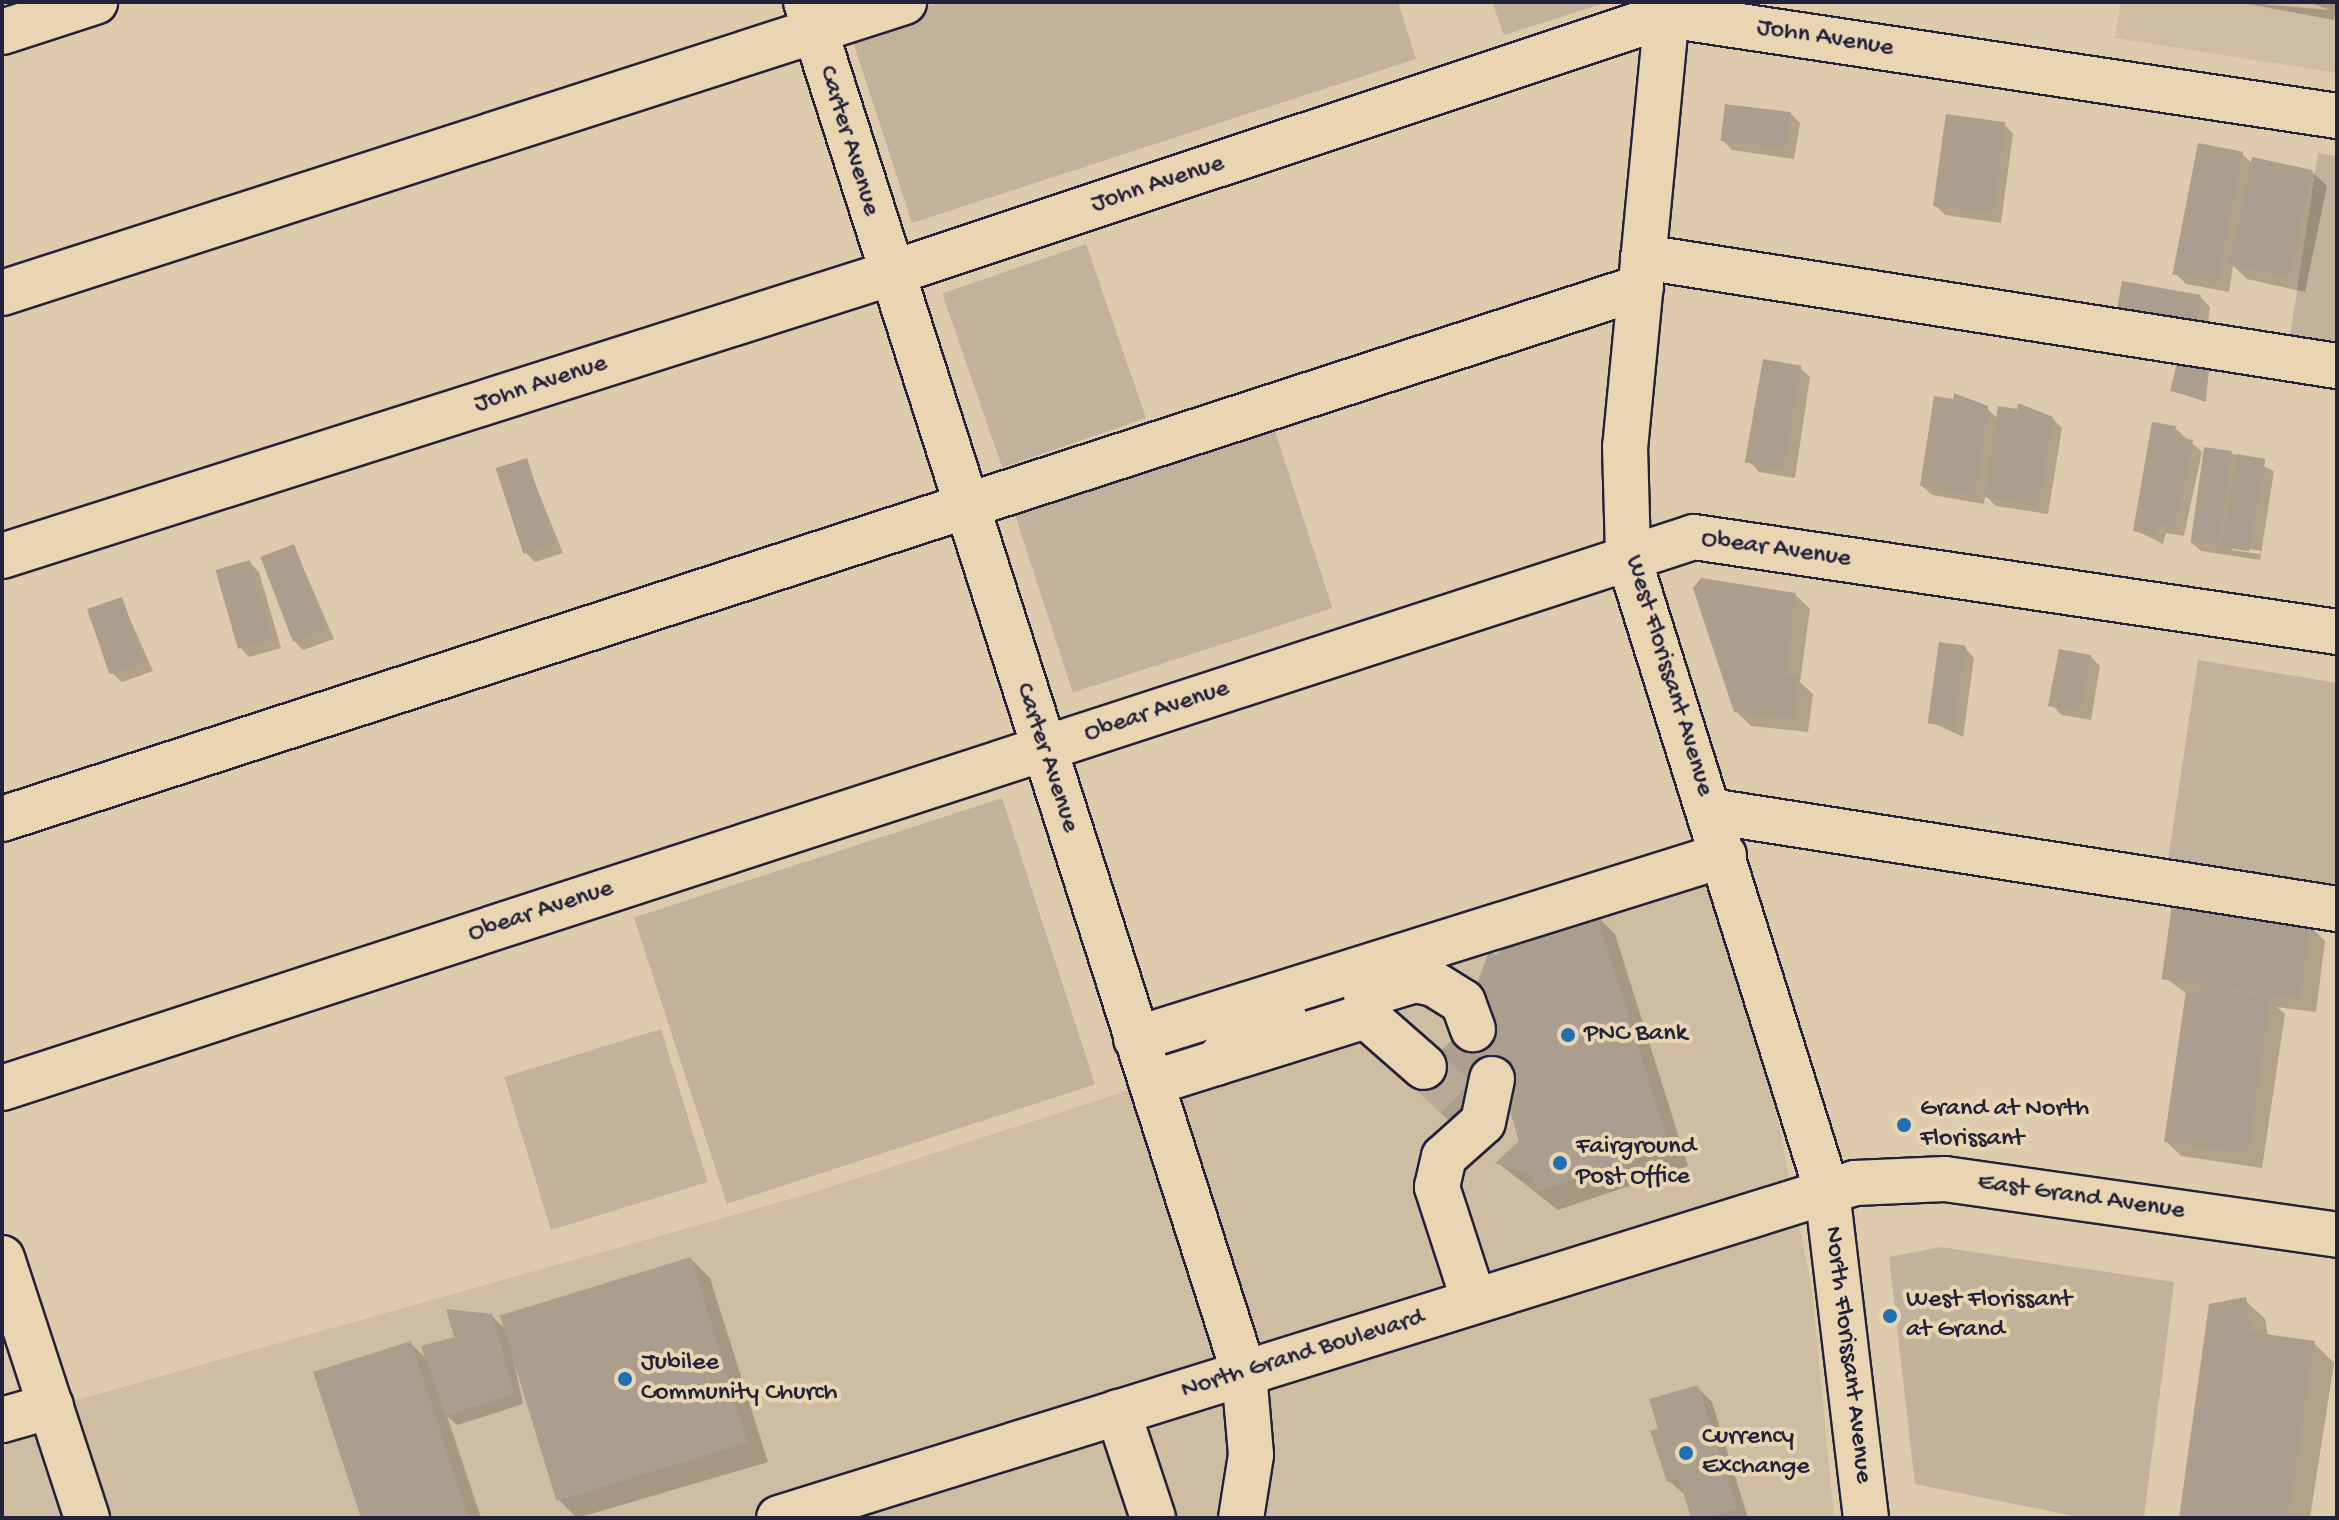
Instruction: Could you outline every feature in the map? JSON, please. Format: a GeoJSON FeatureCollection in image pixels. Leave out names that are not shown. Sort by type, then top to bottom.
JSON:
{"type":"FeatureCollection","features":[{"type":"Feature","properties":{"kind":"street"},"geometry":{"type":"LineString","coordinates":[[2,32],[95,2]]}},
{"type":"Feature","properties":{"kind":"street"},"geometry":{"type":"LineString","coordinates":[[2,293],[810,17],[904,2]]}},
{"type":"Feature","properties":{"kind":"street","name":"John Avenue"},"geometry":{"type":"LineString","coordinates":[[2,556],[889,274],[1668,9],[2337,116]]}},
{"type":"Feature","properties":{"kind":"street","name":"West Florissant Avenue"},"geometry":{"type":"LineString","coordinates":[[1668,9],[1625,446],[1628,556],[1827,1191]]}},
{"type":"Feature","properties":{"kind":"street","name":"Carter Avenue"},"geometry":{"type":"LineString","coordinates":[[810,17],[889,274],[1244,1373],[1251,1455],[1241,1518]]}},
{"type":"Feature","properties":{"kind":"street"},"geometry":{"type":"LineString","coordinates":[[2,819],[966,511],[1642,272],[2337,366]]}},
{"type":"Feature","properties":{"kind":"street","name":"Obear Avenue"},"geometry":{"type":"LineString","coordinates":[[2,1088],[1694,537],[2337,632]]}},
{"type":"Feature","properties":{"kind":"street"},"geometry":{"type":"LineString","coordinates":[[1710,811],[2337,909]]}},
{"type":"Feature","properties":{"kind":"street"},"geometry":{"type":"LineString","coordinates":[[1136,1039],[1724,855]]}},
{"type":"Feature","properties":{"kind":"street"},"geometry":{"type":"LineString","coordinates":[[1216,1063],[1242,1033],[1415,980],[1450,991],[1473,1029]]}},
{"type":"Feature","properties":{"kind":"street"},"geometry":{"type":"LineString","coordinates":[[1152,1083],[1366,1016],[1424,1067]]}},
{"type":"Feature","properties":{"kind":"street"},"geometry":{"type":"LineString","coordinates":[[1474,1301],[1437,1187],[1444,1157],[1477,1104]]}},
{"type":"Feature","properties":{"kind":"street","name":"East Grand Avenue"},"geometry":{"type":"LineString","coordinates":[[1827,1191],[1884,1178],[1945,1179],[2337,1235]]}},
{"type":"Feature","properties":{"kind":"street","name":"North Grand Boulevard"},"geometry":{"type":"LineString","coordinates":[[779,1518],[1827,1191]]}},
{"type":"Feature","properties":{"kind":"street","name":"North Florissant Avenue"},"geometry":{"type":"LineString","coordinates":[[1827,1191],[1866,1518]]}},
{"type":"Feature","properties":{"kind":"street"},"geometry":{"type":"LineString","coordinates":[[2,1258],[87,1518]]}},
{"type":"Feature","properties":{"kind":"street"},"geometry":{"type":"LineString","coordinates":[[2,1420],[51,1406]]}},
{"type":"Feature","properties":{"kind":"street"},"geometry":{"type":"LineString","coordinates":[[1118,1412],[1153,1518]]}},
{"type":"Feature","properties":{"kind":"shaded area"},"geometry":{"type":"Polygon","coordinates":[[[941,2],[1398,2],[1416,59],[912,223],[850,32],[941,2]]]}},
{"type":"Feature","properties":{"kind":"shaded area"},"geometry":{"type":"Polygon","coordinates":[[[1492,2],[1608,2],[1504,35],[1492,2]]]}},
{"type":"Feature","properties":{"kind":"shaded area"},"geometry":{"type":"Polygon","coordinates":[[[2121,2],[2337,2],[2337,73],[2115,38],[2121,2]]]}},
{"type":"Feature","properties":{"kind":"shaded area"},"geometry":{"type":"Polygon","coordinates":[[[2318,153],[2337,156],[2337,357],[2288,349],[2318,153]]]}},
{"type":"Feature","properties":{"kind":"shaded area"},"geometry":{"type":"Polygon","coordinates":[[[1086,244],[1146,418],[1002,467],[942,293],[1086,244]]]}},
{"type":"Feature","properties":{"kind":"shaded area"},"geometry":{"type":"Polygon","coordinates":[[[1271,419],[1332,608],[1073,693],[1011,503],[1271,419]]]}},
{"type":"Feature","properties":{"kind":"shaded area"},"geometry":{"type":"Polygon","coordinates":[[[2198,660],[2337,683],[2337,893],[2167,866],[2198,660]]]}},
{"type":"Feature","properties":{"kind":"shaded area"},"geometry":{"type":"Polygon","coordinates":[[[1002,798],[1095,1084],[727,1204],[634,918],[1002,798]]]}},
{"type":"Feature","properties":{"kind":"shaded area"},"geometry":{"type":"Polygon","coordinates":[[[1724,855],[1812,1289],[1834,1518],[2,1518],[2,1421],[805,1195],[1151,1083],[1136,1039],[1724,855]]]}},
{"type":"Feature","properties":{"kind":"shaded area"},"geometry":{"type":"Polygon","coordinates":[[[661,1029],[708,1182],[551,1230],[504,1077],[661,1029]]]}},
{"type":"Feature","properties":{"kind":"shaded area"},"geometry":{"type":"Polygon","coordinates":[[[1941,1247],[2174,1282],[2144,1518],[2084,1518],[1915,1484],[1889,1257],[1941,1247]]]}},
{"type":"Feature","properties":{"kind":"building"},"geometry":{"type":"Polygon","coordinates":[[[1725,104],[1791,112],[1786,149],[1720,141],[1725,104]]]}},
{"type":"Feature","properties":{"kind":"building"},"geometry":{"type":"Polygon","coordinates":[[[1946,114],[2005,122],[1992,214],[1933,206],[1946,114]]]}},
{"type":"Feature","properties":{"kind":"building"},"geometry":{"type":"Polygon","coordinates":[[[2198,143],[2243,152],[2218,283],[2172,275],[2198,143]]]}},
{"type":"Feature","properties":{"kind":"building"},"geometry":{"type":"Polygon","coordinates":[[[2252,157],[2313,170],[2290,277],[2229,265],[2252,157]]]}},
{"type":"Feature","properties":{"kind":"building"},"geometry":{"type":"Polygon","coordinates":[[[2122,281],[2201,295],[2194,332],[2115,318],[2122,281]]]}},
{"type":"Feature","properties":{"kind":"building"},"geometry":{"type":"Polygon","coordinates":[[[1763,359],[1801,366],[1783,469],[1745,462],[1763,359]]]}},
{"type":"Feature","properties":{"kind":"building"},"geometry":{"type":"Polygon","coordinates":[[[2178,359],[2210,367],[2202,399],[2170,391],[2178,359]]]}},
{"type":"Feature","properties":{"kind":"building"},"geometry":{"type":"Polygon","coordinates":[[[1954,393],[1988,406],[1975,495],[1920,486],[1934,396],[1953,399],[1954,393]]]}},
{"type":"Feature","properties":{"kind":"building"},"geometry":{"type":"Polygon","coordinates":[[[2018,403],[2053,417],[2039,506],[1984,497],[1998,406],[2017,409],[2018,403]]]}},
{"type":"Feature","properties":{"kind":"building"},"geometry":{"type":"Polygon","coordinates":[[[2152,422],[2176,426],[2173,437],[2193,440],[2175,528],[2156,524],[2154,536],[2133,531],[2152,422]]]}},
{"type":"Feature","properties":{"kind":"building"},"geometry":{"type":"Polygon","coordinates":[[[2204,447],[2232,451],[2218,546],[2191,542],[2204,447]]]}},
{"type":"Feature","properties":{"kind":"building"},"geometry":{"type":"Polygon","coordinates":[[[2237,454],[2266,459],[2249,552],[2221,547],[2237,454]]]}},
{"type":"Feature","properties":{"kind":"building"},"geometry":{"type":"Polygon","coordinates":[[[527,458],[555,544],[523,554],[496,468],[527,458]]]}},
{"type":"Feature","properties":{"kind":"building"},"geometry":{"type":"Polygon","coordinates":[[[294,544],[327,629],[293,642],[260,557],[294,544]]]}},
{"type":"Feature","properties":{"kind":"building"},"geometry":{"type":"Polygon","coordinates":[[[250,560],[273,639],[238,649],[215,570],[250,560]]]}},
{"type":"Feature","properties":{"kind":"building"},"geometry":{"type":"Polygon","coordinates":[[[1701,578],[1796,593],[1785,675],[1799,678],[1794,718],[1734,712],[1693,588],[1701,578]]]}},
{"type":"Feature","properties":{"kind":"building"},"geometry":{"type":"Polygon","coordinates":[[[122,597],[144,662],[109,674],[87,609],[122,597]]]}},
{"type":"Feature","properties":{"kind":"building"},"geometry":{"type":"Polygon","coordinates":[[[1939,642],[1966,646],[1954,727],[1928,723],[1939,642]]]}},
{"type":"Feature","properties":{"kind":"building"},"geometry":{"type":"Polygon","coordinates":[[[2059,649],[2091,655],[2080,712],[2048,706],[2059,649]]]}},
{"type":"Feature","properties":{"kind":"building"},"geometry":{"type":"Polygon","coordinates":[[[2172,905],[2311,924],[2300,999],[2162,979],[2172,905]]]}},
{"type":"Feature","properties":{"kind":"building"},"geometry":{"type":"Polygon","coordinates":[[[1596,912],[1670,1147],[1537,1192],[1532,1176],[1495,1163],[1519,1141],[1500,1077],[1484,1082],[1448,1120],[1410,1081],[1458,1034],[1489,952],[1497,955],[1503,945],[1596,912]]]}},
{"type":"Feature","properties":{"kind":"building"},"geometry":{"type":"Polygon","coordinates":[[[2207,988],[2271,997],[2248,1154],[2164,1142],[2186,991],[2206,994],[2207,988]]]}},
{"type":"Feature","properties":{"kind":"building","name":"Jubilee Community Church"},"geometry":{"type":"Polygon","coordinates":[[[691,1257],[748,1443],[556,1501],[500,1315],[691,1257]]]}},
{"type":"Feature","properties":{"kind":"building"},"geometry":{"type":"Polygon","coordinates":[[[2246,1297],[2251,1332],[2315,1341],[2288,1518],[2179,1518],[2209,1304],[2246,1297]]]}},
{"type":"Feature","properties":{"kind":"building"},"geometry":{"type":"Polygon","coordinates":[[[446,1309],[492,1314],[514,1394],[445,1416],[421,1346],[454,1337],[446,1309]]]}},
{"type":"Feature","properties":{"kind":"building"},"geometry":{"type":"Polygon","coordinates":[[[411,1341],[469,1518],[361,1518],[313,1372],[411,1341]]]}},
{"type":"Feature","properties":{"kind":"building"},"geometry":{"type":"Polygon","coordinates":[[[1698,1385],[1737,1509],[1709,1518],[1691,1518],[1679,1479],[1667,1482],[1650,1431],[1658,1429],[1649,1399],[1698,1385]]]}},
{"type":"Feature","properties":{"kind":"tunnel"},"geometry":{"type":"LineString","coordinates":[[1424,1067],[1463,1104]]}},
{"type":"Feature","properties":{"kind":"place","name":"PNC Bank"},"geometry":{"type":"Point","coordinates":[1568,1035]}},
{"type":"Feature","properties":{"kind":"place","name":"Grand at North Florissant"},"geometry":{"type":"Point","coordinates":[1904,1125]}},
{"type":"Feature","properties":{"kind":"place","name":"Fairground Post Office"},"geometry":{"type":"Point","coordinates":[1560,1163]}},
{"type":"Feature","properties":{"kind":"place","name":"West Florissant at Grand"},"geometry":{"type":"Point","coordinates":[1890,1316]}},
{"type":"Feature","properties":{"kind":"place","name":"Jubilee Community Church"},"geometry":{"type":"Point","coordinates":[625,1379]}},
{"type":"Feature","properties":{"kind":"place","name":"Currency Exchange"},"geometry":{"type":"Point","coordinates":[1686,1453]}}]}
